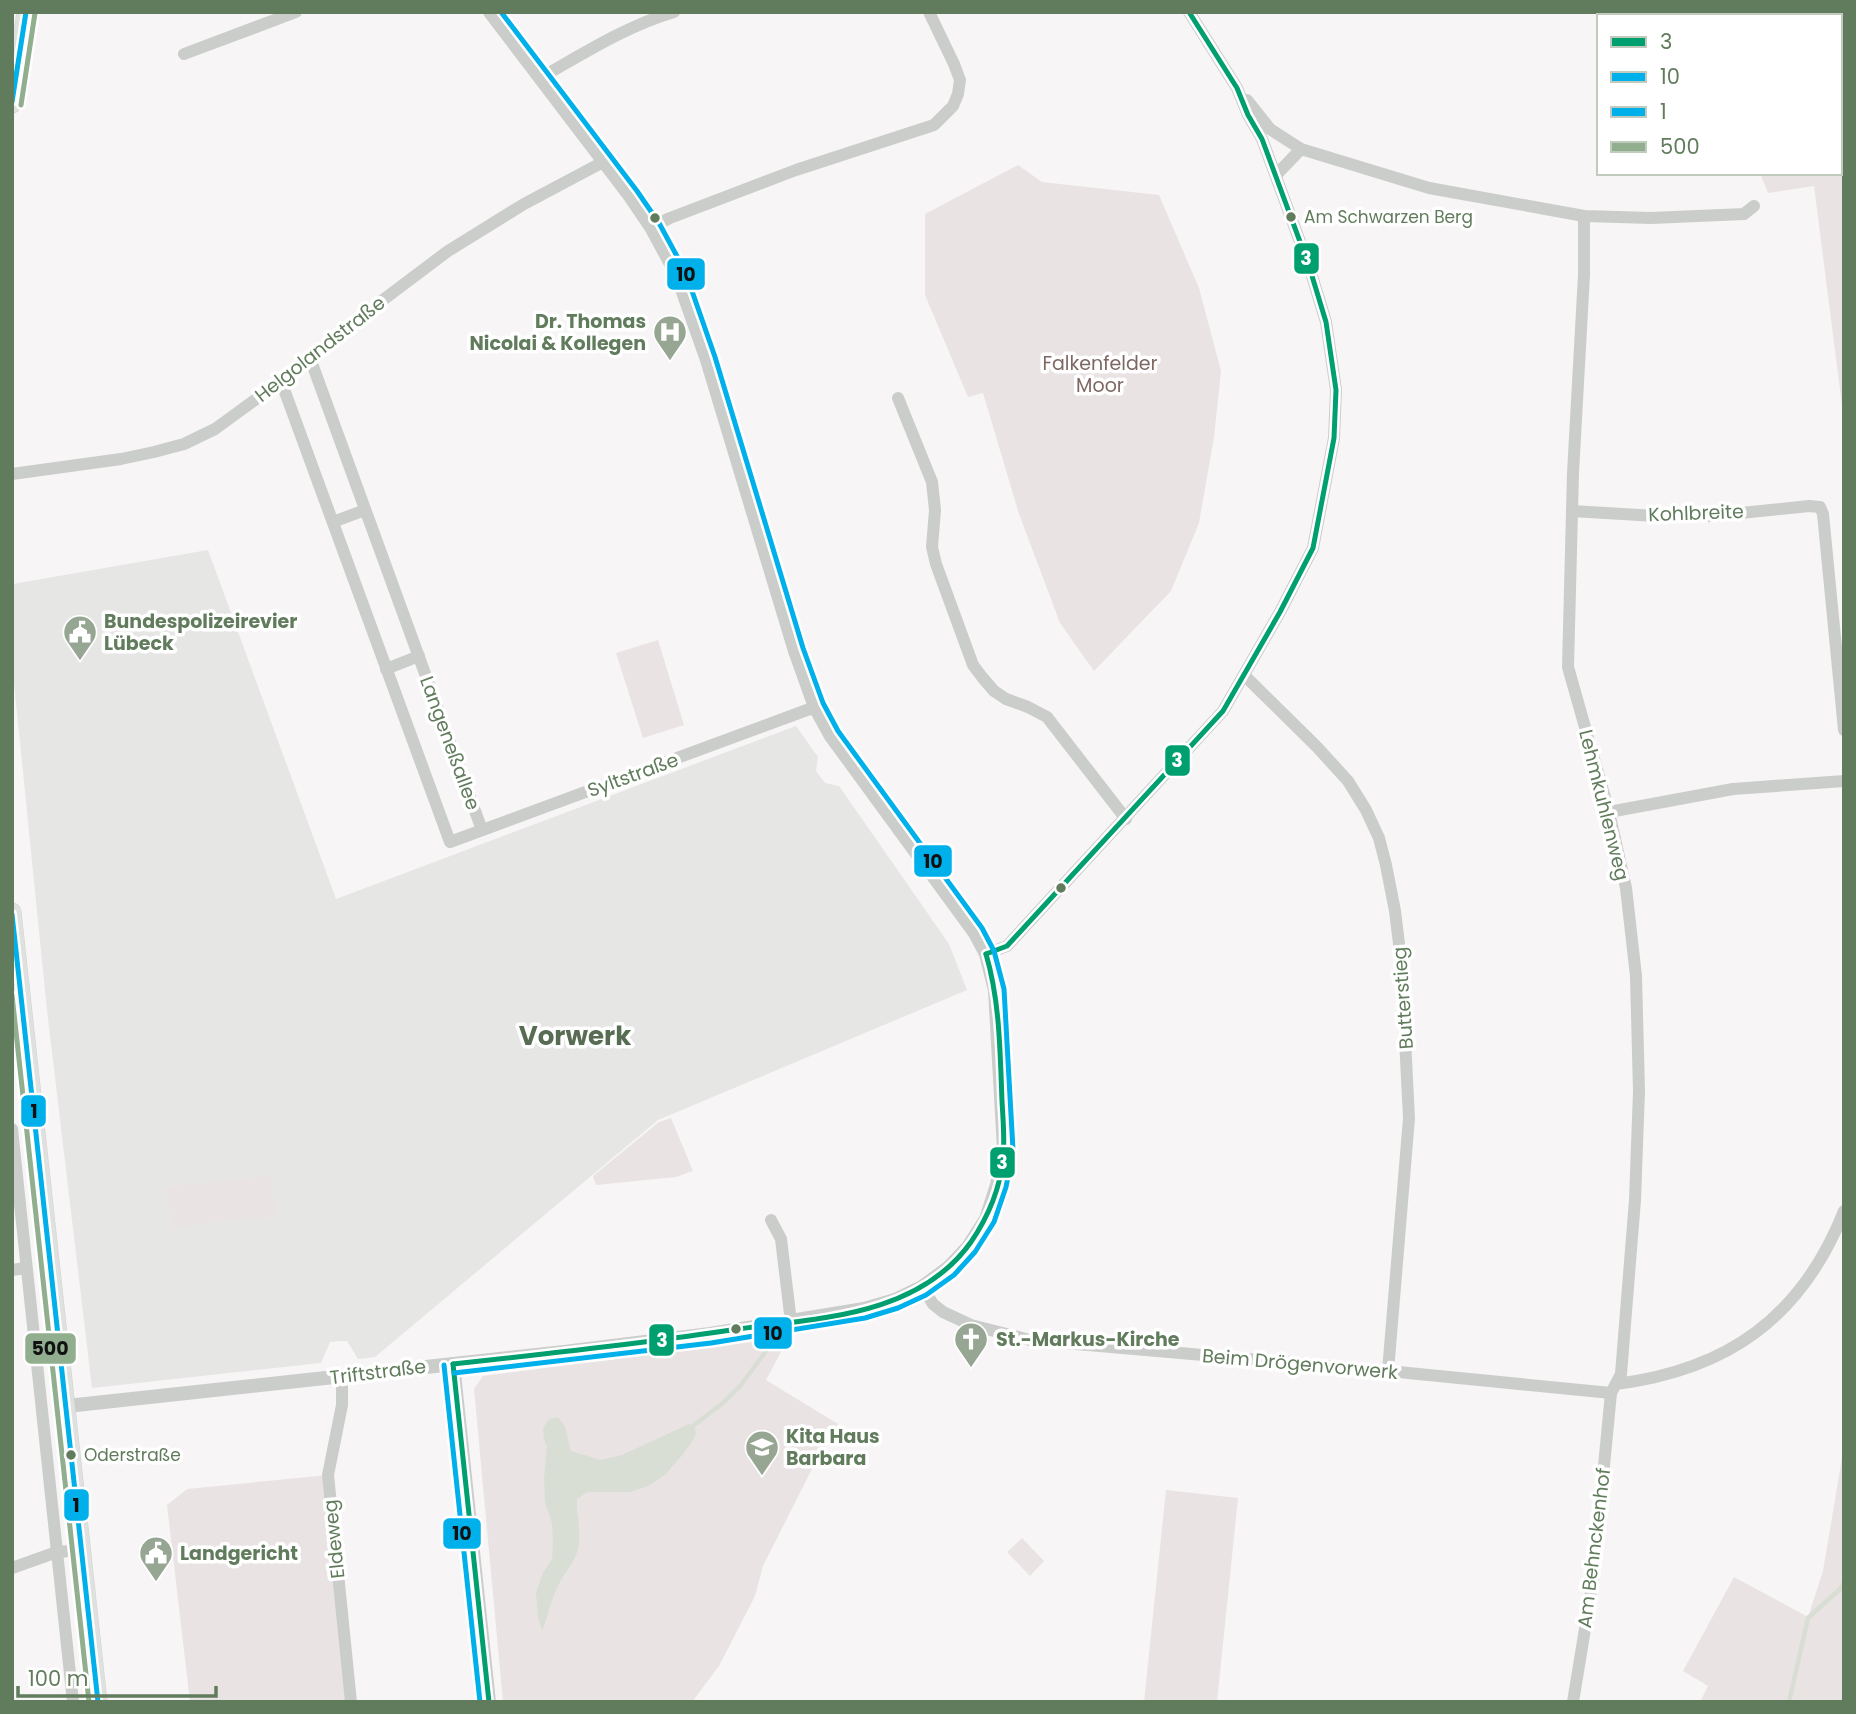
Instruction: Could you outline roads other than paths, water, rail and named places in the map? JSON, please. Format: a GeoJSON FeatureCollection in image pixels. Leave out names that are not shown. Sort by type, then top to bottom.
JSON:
{"type":"FeatureCollection","features":[{"type":"Feature","properties":{"kind":"main road"},"geometry":{"type":"LineString","coordinates":[[12,104],[26,12]]}},
{"type":"Feature","properties":{"kind":"main road"},"geometry":{"type":"LineString","coordinates":[[12,912],[98,1702]]}},
{"type":"Feature","properties":{"kind":"street"},"geometry":{"type":"LineString","coordinates":[[184,54],[296,12]]}},
{"type":"Feature","properties":{"kind":"street","name":"Triftstraße"},"geometry":{"type":"LineString","coordinates":[[67,1406],[591,1349],[791,1322],[864,1309],[895,1300],[922,1287],[948,1268],[968,1247],[986,1219],[998,1185],[1004,1149],[1001,1082],[995,990],[986,954],[975,933],[831,736],[815,707],[795,651],[707,360],[677,275],[651,227],[605,162],[490,12]]}},
{"type":"Feature","properties":{"kind":"street"},"geometry":{"type":"LineString","coordinates":[[540,78],[631,29],[674,12]]}},
{"type":"Feature","properties":{"kind":"street"},"geometry":{"type":"LineString","coordinates":[[651,227],[796,170],[934,125],[953,106],[960,80],[929,12]]}},
{"type":"Feature","properties":{"kind":"street"},"geometry":{"type":"LineString","coordinates":[[1189,12],[1237,88],[1270,129],[1301,149],[1429,188],[1584,216],[1651,218],[1744,214],[1754,206]]}},
{"type":"Feature","properties":{"kind":"street"},"geometry":{"type":"LineString","coordinates":[[986,954],[1007,946],[1223,711],[1313,548],[1334,438],[1336,390],[1326,322],[1276,175],[1237,88]]}},
{"type":"Feature","properties":{"kind":"street"},"geometry":{"type":"LineString","coordinates":[[1276,175],[1301,149]]}},
{"type":"Feature","properties":{"kind":"street","name":"Helgolandstraße"},"geometry":{"type":"LineString","coordinates":[[12,474],[121,459],[184,444],[215,429],[448,251],[524,204],[605,162]]}},
{"type":"Feature","properties":{"kind":"street","name":"Lehmkuhlenweg"},"geometry":{"type":"LineString","coordinates":[[1584,216],[1568,667],[1609,812],[1626,888],[1636,976],[1639,1091],[1633,1225],[1621,1374],[1613,1389]]}},
{"type":"Feature","properties":{"kind":"street","name":"Langeneßallee"},"geometry":{"type":"LineString","coordinates":[[310,358],[482,830]]}},
{"type":"Feature","properties":{"kind":"street","name":"Langeneßallee"},"geometry":{"type":"LineString","coordinates":[[281,381],[450,842]]}},
{"type":"Feature","properties":{"kind":"street"},"geometry":{"type":"LineString","coordinates":[[898,398],[932,482],[935,510],[932,547],[973,665],[994,691],[1047,717],[1126,819]]}},
{"type":"Feature","properties":{"kind":"street","name":"Kohlbreite"},"geometry":{"type":"LineString","coordinates":[[1572,512],[1712,516],[1820,507],[1824,514],[1844,730]]}},
{"type":"Feature","properties":{"kind":"street"},"geometry":{"type":"LineString","coordinates":[[333,522],[365,510]]}},
{"type":"Feature","properties":{"kind":"street","name":"Langeneßallee"},"geometry":{"type":"LineString","coordinates":[[386,669],[418,656]]}},
{"type":"Feature","properties":{"kind":"street","name":"Butterstieg"},"geometry":{"type":"LineString","coordinates":[[1244,675],[1348,781],[1379,838],[1386,865],[1402,971],[1409,1118],[1388,1371]]}},
{"type":"Feature","properties":{"kind":"street","name":"Syltstraße"},"geometry":{"type":"LineString","coordinates":[[450,842],[815,707]]}},
{"type":"Feature","properties":{"kind":"street"},"geometry":{"type":"LineString","coordinates":[[1609,812],[1732,789],[1844,781]]}},
{"type":"Feature","properties":{"kind":"street"},"geometry":{"type":"LineString","coordinates":[[12,1129],[74,1702]]}},
{"type":"Feature","properties":{"kind":"street","name":"Beim Drögenvorwerk"},"geometry":{"type":"LineString","coordinates":[[922,1287],[933,1304],[943,1312],[971,1325],[1030,1340],[1613,1389],[1689,1368],[1717,1357],[1767,1324],[1791,1301],[1810,1276],[1833,1239],[1844,1211]]}},
{"type":"Feature","properties":{"kind":"street"},"geometry":{"type":"LineString","coordinates":[[771,1220],[781,1239],[791,1322]]}},
{"type":"Feature","properties":{"kind":"street"},"geometry":{"type":"LineString","coordinates":[[12,1270],[26,1268]]}},
{"type":"Feature","properties":{"kind":"street"},"geometry":{"type":"LineString","coordinates":[[453,1364],[489,1702]]}},
{"type":"Feature","properties":{"kind":"street","name":"Eldeweg"},"geometry":{"type":"LineString","coordinates":[[342,1377],[342,1405],[328,1475],[351,1702]]}},
{"type":"Feature","properties":{"kind":"street","name":"Am Behnckenhof"},"geometry":{"type":"LineString","coordinates":[[1573,1702],[1593,1580],[1613,1389]]}},
{"type":"Feature","properties":{"kind":"street"},"geometry":{"type":"LineString","coordinates":[[12,1569],[57,1552],[82,1550]]}},
{"type":"Feature","properties":{"kind":"waterway"},"geometry":{"type":"LineString","coordinates":[[694,1425],[741,1385],[766,1351]]}},
{"type":"Feature","properties":{"kind":"waterway"},"geometry":{"type":"LineString","coordinates":[[1789,1702],[1808,1618],[1844,1583]]}},
{"type":"Feature","properties":{"kind":"place","name":"Am Schwarzen Berg"},"geometry":{"type":"Point","coordinates":[1291,217]}},
{"type":"Feature","properties":{"kind":"place","name":"Dr. Thomas Nicolai & Kollegen"},"geometry":{"type":"Point","coordinates":[670,362]}},
{"type":"Feature","properties":{"kind":"place","name":"Bundespolizeirevier Lübeck"},"geometry":{"type":"Point","coordinates":[80,662]}},
{"type":"Feature","properties":{"kind":"place","name":"St.-Markus-Kirche"},"geometry":{"type":"Point","coordinates":[971,1369]}},
{"type":"Feature","properties":{"kind":"place","name":"Oderstraße"},"geometry":{"type":"Point","coordinates":[71,1455]}},
{"type":"Feature","properties":{"kind":"place","name":"Kita Haus Barbara"},"geometry":{"type":"Point","coordinates":[762,1477]}},
{"type":"Feature","properties":{"kind":"place","name":"Landgericht"},"geometry":{"type":"Point","coordinates":[156,1583]}},
{"type":"Feature","properties":{"kind":"district","name":"Vorwerk"},"geometry":{"type":"Point","coordinates":[575,1036]}},
{"type":"Feature","properties":{"kind":"park label","name":"Falkenfelder Moor"},"geometry":{"type":"Point","coordinates":[1100,374]}}]}
